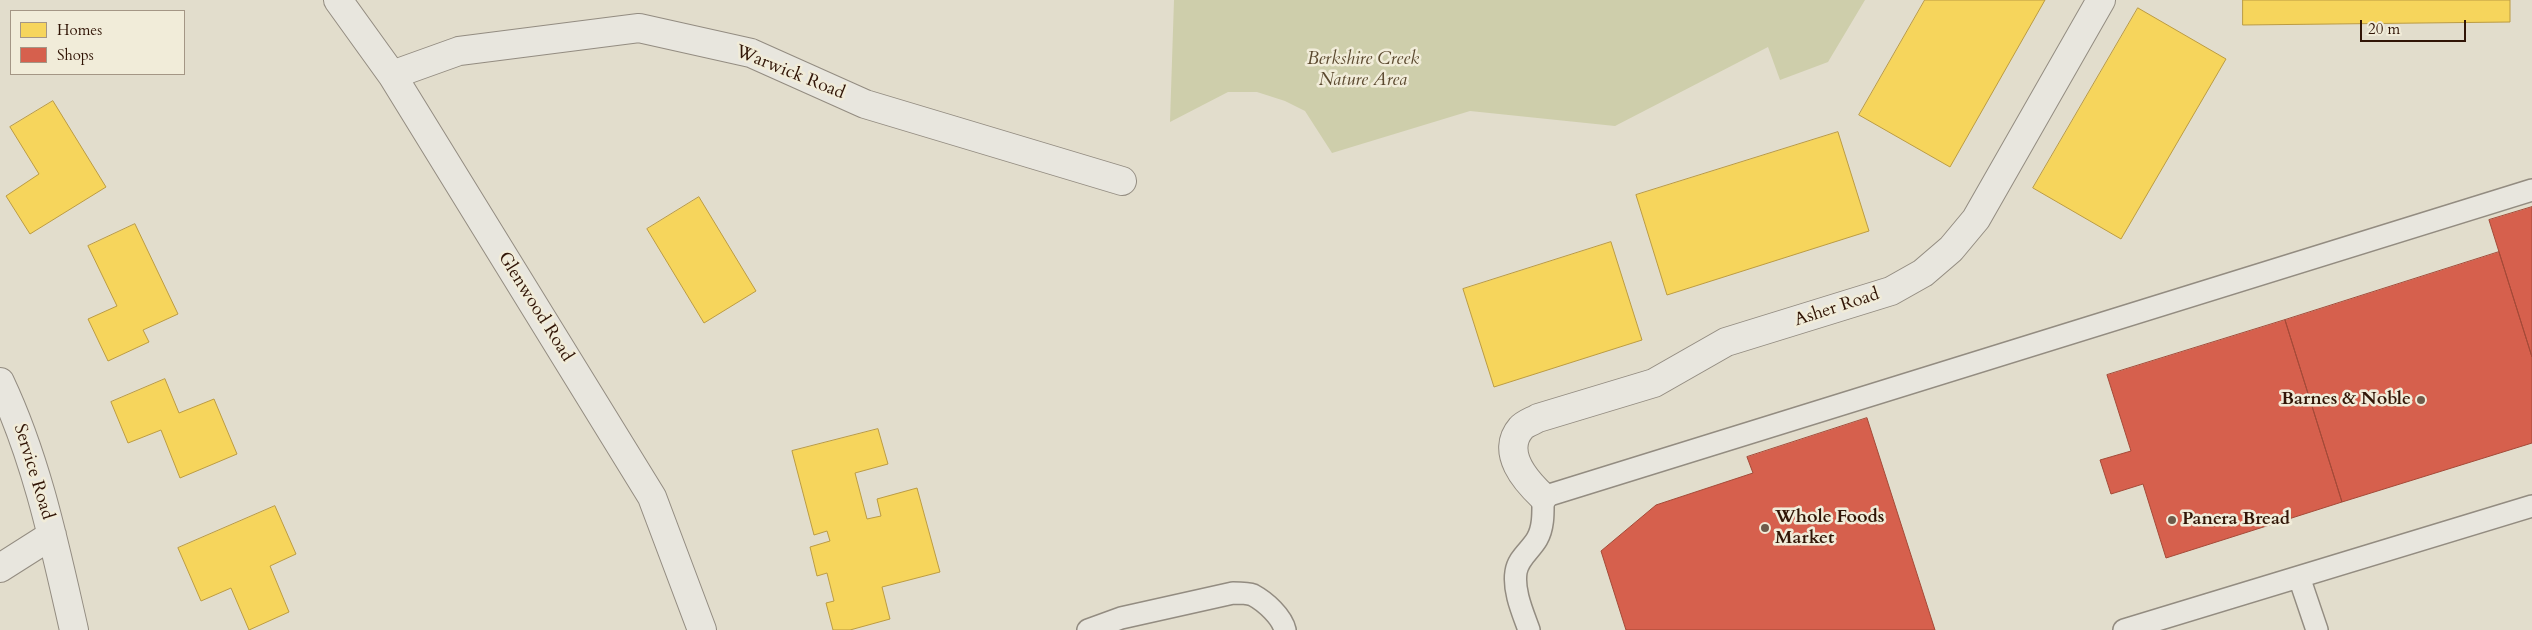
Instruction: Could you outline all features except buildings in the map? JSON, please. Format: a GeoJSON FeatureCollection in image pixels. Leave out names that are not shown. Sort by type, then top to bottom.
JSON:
{"type":"FeatureCollection","features":[{"type":"Feature","properties":{"kind":"street","name":"Glenwood Road"},"geometry":{"type":"LineString","coordinates":[[338,0],[392,75],[652,498],[702,630]]}},
{"type":"Feature","properties":{"kind":"street","name":"Asher Road"},"geometry":{"type":"LineString","coordinates":[[1543,497],[1529,484],[1516,465],[1513,443],[1521,428],[1538,418],[1654,383],[1677,372],[1700,355],[1726,342],[1891,291],[1923,273],[1951,249],[1976,219],[2100,0]]}},
{"type":"Feature","properties":{"kind":"street","name":"Warwick Road"},"geometry":{"type":"LineString","coordinates":[[392,75],[459,51],[638,28],[751,53],[865,104],[1122,181]]}},
{"type":"Feature","properties":{"kind":"street","name":"Service Road"},"geometry":{"type":"LineString","coordinates":[[0,382],[14,411],[52,535],[74,630]]}},
{"type":"Feature","properties":{"kind":"street","name":"Service Road"},"geometry":{"type":"LineString","coordinates":[[0,568],[52,535]]}},
{"type":"Feature","properties":{"kind":"lane"},"geometry":{"type":"LineString","coordinates":[[1528,630],[1518,597],[1516,572],[1520,562],[1537,540],[1542,522],[1543,497],[2532,190]]}},
{"type":"Feature","properties":{"kind":"lane"},"geometry":{"type":"LineString","coordinates":[[2124,630],[2532,506]]}},
{"type":"Feature","properties":{"kind":"lane"},"geometry":{"type":"LineString","coordinates":[[2299,577],[2317,630]]}},
{"type":"Feature","properties":{"kind":"lane"},"geometry":{"type":"LineString","coordinates":[[1088,630],[1121,618],[1233,593],[1252,595],[1260,600],[1284,623],[1285,630]]}},
{"type":"Feature","properties":{"kind":"green space","name":"Berkshire Creek Nature Area"},"geometry":{"type":"Polygon","coordinates":[[[1174,0],[1865,0],[1828,62],[1780,80],[1768,47],[1615,126],[1470,111],[1332,153],[1305,111],[1285,101],[1257,92],[1228,92],[1170,122],[1174,0]]]}},
{"type":"Feature","properties":{"kind":"place","name":"Barnes & Noble"},"geometry":{"type":"Point","coordinates":[2421,400]}},
{"type":"Feature","properties":{"kind":"place","name":"Panera Bread"},"geometry":{"type":"Point","coordinates":[2172,520]}},
{"type":"Feature","properties":{"kind":"place","name":"Whole Foods Market"},"geometry":{"type":"Point","coordinates":[1765,528]}}]}
